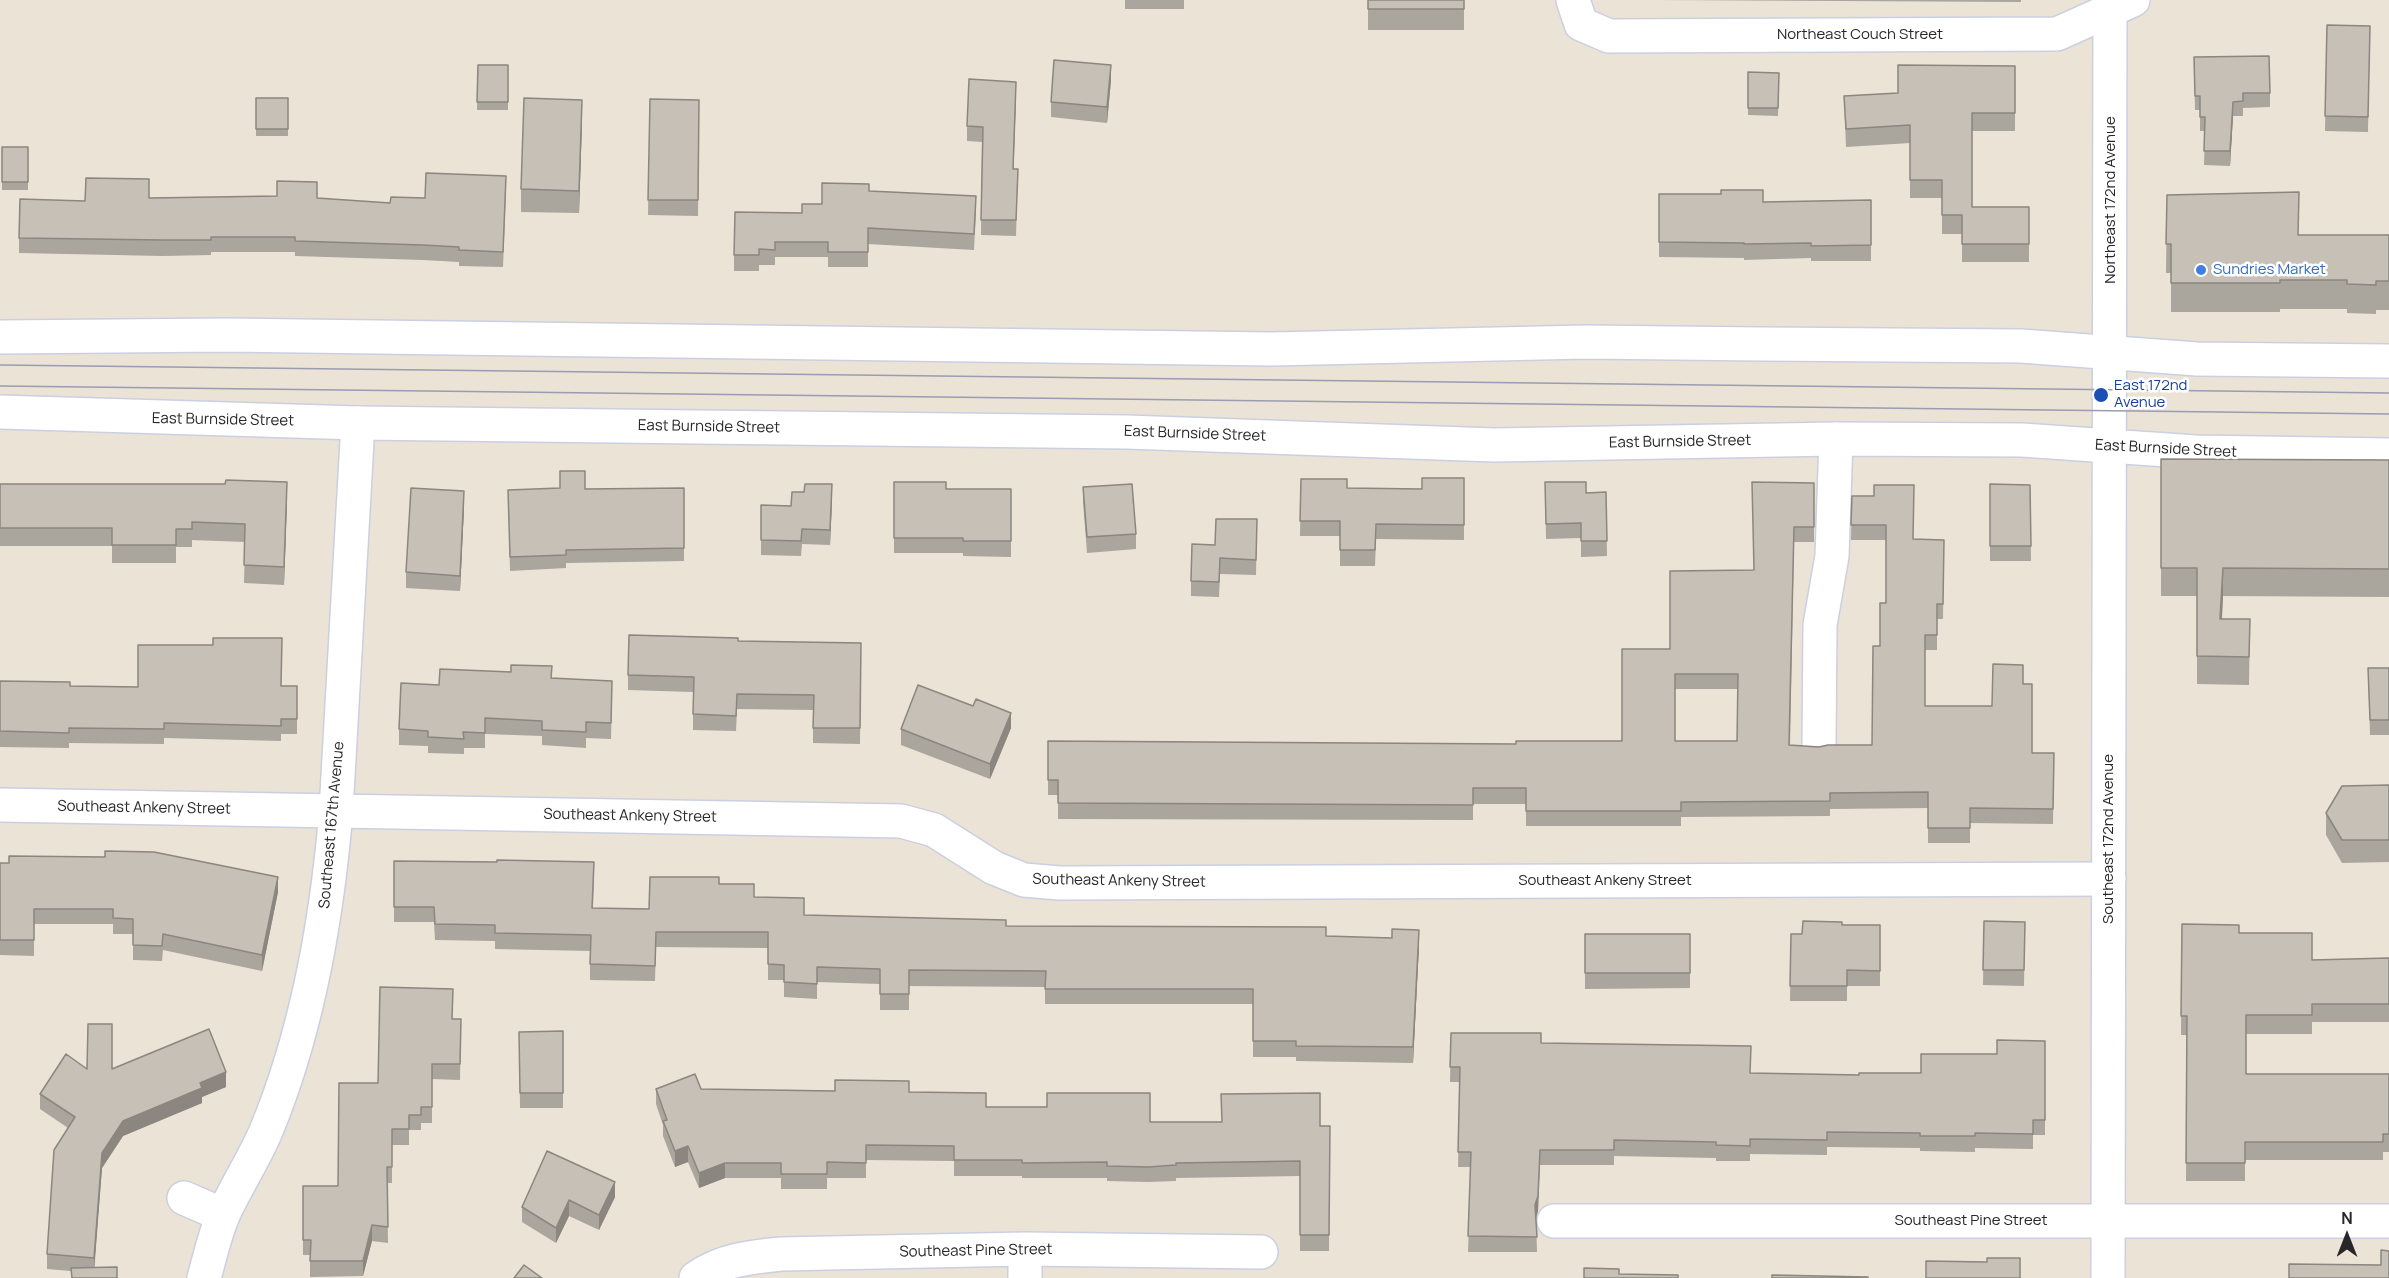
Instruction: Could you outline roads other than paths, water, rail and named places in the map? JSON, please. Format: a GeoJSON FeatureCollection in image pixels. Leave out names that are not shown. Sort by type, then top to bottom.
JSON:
{"type":"FeatureCollection","features":[{"type":"Feature","properties":{"kind":"street","name":"Northeast Couch Street"},"geometry":{"type":"LineString","coordinates":[[1577,12],[1609,36],[2057,34],[2118,4]]}},
{"type":"Feature","properties":{"kind":"street","name":"Northeast 172nd Avenue"},"geometry":{"type":"LineString","coordinates":[[2110,400],[2118,4]]}},
{"type":"Feature","properties":{"kind":"street"},"geometry":{"type":"LineString","coordinates":[[0,337],[227,335],[1272,349],[1585,342],[2021,346],[2197,359],[2389,361]]}},
{"type":"Feature","properties":{"kind":"street","name":"Southeast 172nd Avenue"},"geometry":{"type":"LineString","coordinates":[[2108,1278],[2110,400]]}},
{"type":"Feature","properties":{"kind":"street","name":"East Burnside Street"},"geometry":{"type":"LineString","coordinates":[[0,412],[358,423],[1127,432],[1494,445],[1836,439],[2022,440],[2196,452],[2389,455]]}},
{"type":"Feature","properties":{"kind":"street","name":"Southeast 167th Avenue"},"geometry":{"type":"LineString","coordinates":[[204,1278],[223,1215],[265,1132],[291,1061],[317,960],[331,875],[336,812],[358,423]]}},
{"type":"Feature","properties":{"kind":"street"},"geometry":{"type":"LineString","coordinates":[[1819,744],[1820,625],[1832,556],[1836,439]]}},
{"type":"Feature","properties":{"kind":"street","name":"Southeast Ankeny Street"},"geometry":{"type":"LineString","coordinates":[[0,805],[901,821],[934,830],[994,867],[1024,880],[1060,883],[2109,879]]}},
{"type":"Feature","properties":{"kind":"street"},"geometry":{"type":"LineString","coordinates":[[184,1198],[223,1215]]}},
{"type":"Feature","properties":{"kind":"street","name":"Southeast Pine Street"},"geometry":{"type":"LineString","coordinates":[[1554,1221],[2389,1221]]}},
{"type":"Feature","properties":{"kind":"street","name":"Southeast Pine Street"},"geometry":{"type":"LineString","coordinates":[[696,1278],[708,1269],[744,1257],[781,1254],[1025,1264],[1261,1252]]}},
{"type":"Feature","properties":{"kind":"tram line"},"geometry":{"type":"LineString","coordinates":[[0,365],[2389,393]]}},
{"type":"Feature","properties":{"kind":"tram line"},"geometry":{"type":"LineString","coordinates":[[0,386],[2389,414]]}},
{"type":"Feature","properties":{"kind":"place","name":"Sundries Market"},"geometry":{"type":"Point","coordinates":[2201,270]}},
{"type":"Feature","properties":{"kind":"place","name":"East 172nd Avenue"},"geometry":{"type":"Point","coordinates":[2101,395]}}]}
